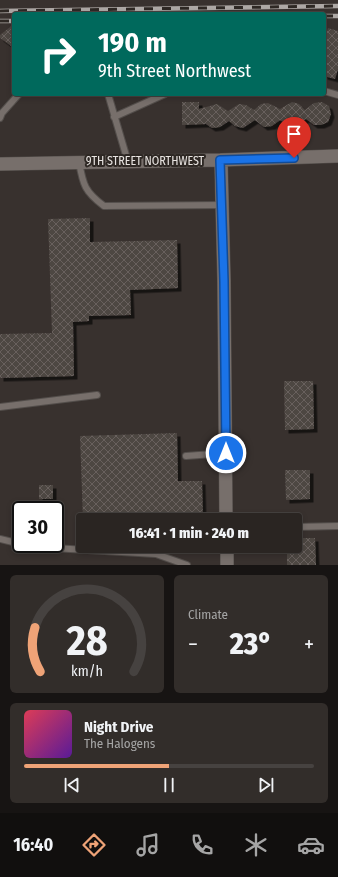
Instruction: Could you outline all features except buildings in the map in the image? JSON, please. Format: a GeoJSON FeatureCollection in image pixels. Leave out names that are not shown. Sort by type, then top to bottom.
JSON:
{"type":"FeatureCollection","features":[{"type":"Feature","properties":{"kind":"street","name":"9TH STREET NORTHWEST"},"geometry":{"type":"LineString","coordinates":[[0,164],[220,160],[338,156]]}},
{"type":"Feature","properties":{"kind":"street"},"geometry":{"type":"LineString","coordinates":[[220,160],[222,205],[226,513]]}},
{"type":"Feature","properties":{"kind":"street"},"geometry":{"type":"LineString","coordinates":[[227,553],[227,565]]}},
{"type":"Feature","properties":{"kind":"lane"},"geometry":{"type":"LineString","coordinates":[[326,92],[338,95]]}},
{"type":"Feature","properties":{"kind":"lane"},"geometry":{"type":"LineString","coordinates":[[0,118],[17,96]]}},
{"type":"Feature","properties":{"kind":"lane"},"geometry":{"type":"LineString","coordinates":[[109,96],[128,162]]}},
{"type":"Feature","properties":{"kind":"lane"},"geometry":{"type":"LineString","coordinates":[[114,117],[160,96]]}},
{"type":"Feature","properties":{"kind":"lane"},"geometry":{"type":"LineString","coordinates":[[79,162],[83,185],[92,197],[104,206],[222,205]]}},
{"type":"Feature","properties":{"kind":"lane"},"geometry":{"type":"LineString","coordinates":[[0,408],[97,395]]}},
{"type":"Feature","properties":{"kind":"lane"},"geometry":{"type":"LineString","coordinates":[[186,456],[226,453]]}},
{"type":"Feature","properties":{"kind":"lane"},"geometry":{"type":"LineString","coordinates":[[302,527],[338,526]]}},
{"type":"Feature","properties":{"kind":"lane"},"geometry":{"type":"LineString","coordinates":[[0,539],[12,542]]}},
{"type":"Feature","properties":{"kind":"lane"},"geometry":{"type":"LineString","coordinates":[[64,549],[156,554],[187,565]]}},
{"type":"Feature","properties":{"kind":"railway"},"geometry":{"type":"LineString","coordinates":[[0,11],[338,6]]}},
{"type":"Feature","properties":{"kind":"railway"},"geometry":{"type":"LineString","coordinates":[[326,16],[338,16]]}},
{"type":"Feature","properties":{"kind":"railway"},"geometry":{"type":"LineString","coordinates":[[0,21],[12,21]]}},
{"type":"Feature","properties":{"kind":"route"},"geometry":{"type":"LineString","coordinates":[[226,453],[224,281],[220,160],[294,158]]}}]}
